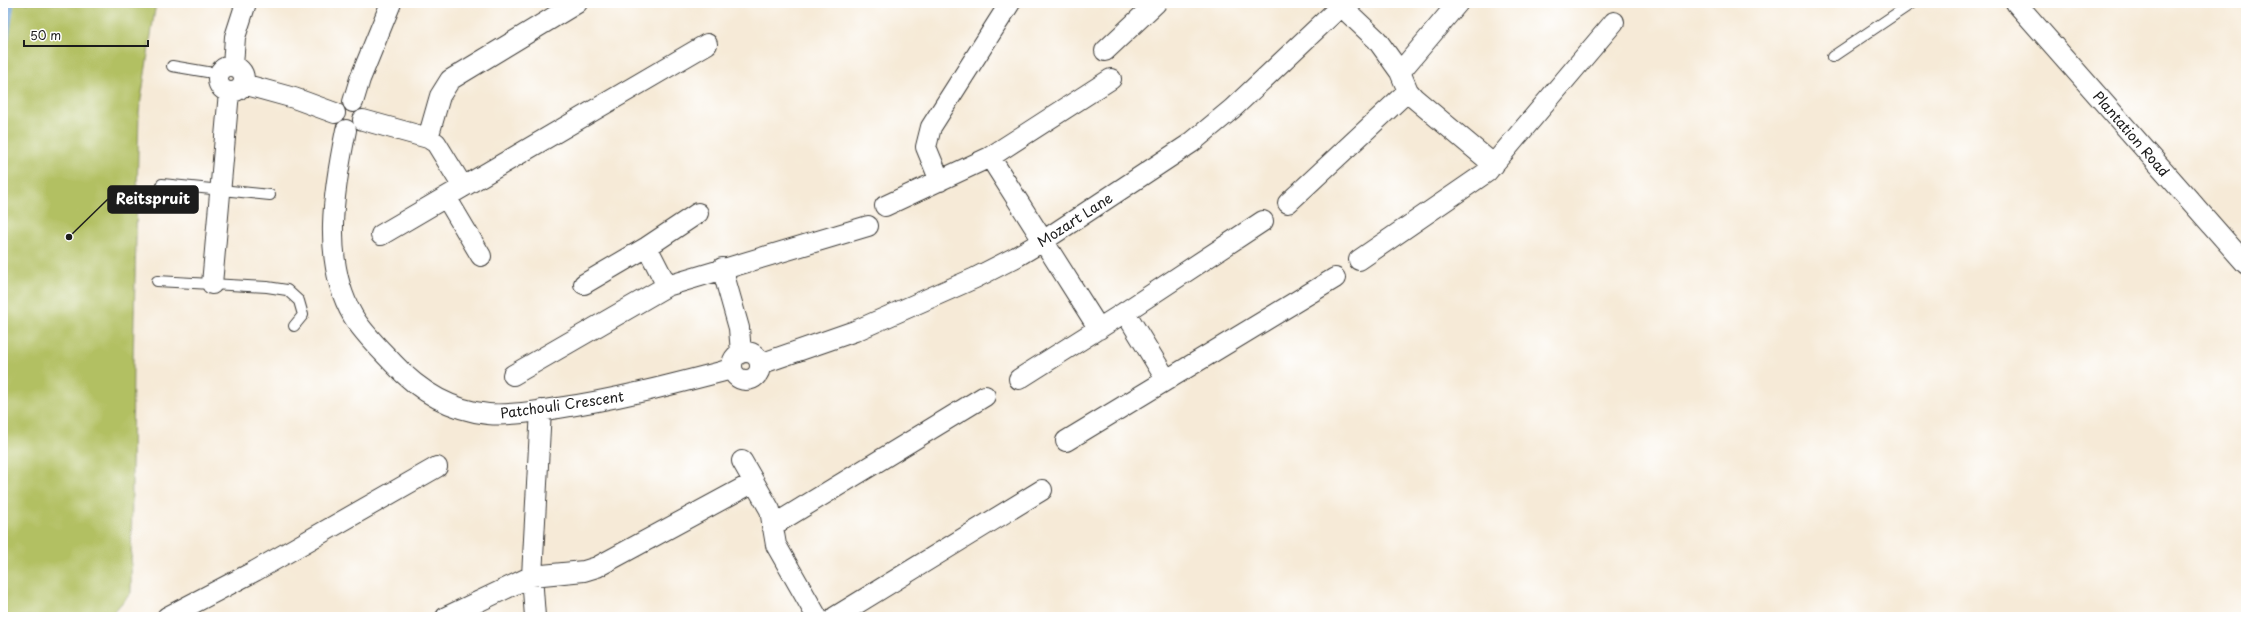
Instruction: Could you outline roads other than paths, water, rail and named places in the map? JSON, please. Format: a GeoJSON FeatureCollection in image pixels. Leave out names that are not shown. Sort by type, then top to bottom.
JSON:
{"type":"FeatureCollection","features":[{"type":"Feature","properties":{"kind":"street"},"geometry":{"type":"LineString","coordinates":[[212,284],[219,190],[236,88],[242,73],[226,70],[246,3]]}},
{"type":"Feature","properties":{"kind":"street"},"geometry":{"type":"LineString","coordinates":[[353,102],[360,79],[391,3]]}},
{"type":"Feature","properties":{"kind":"street"},"geometry":{"type":"LineString","coordinates":[[428,138],[440,96],[450,80],[577,3]]}},
{"type":"Feature","properties":{"kind":"street"},"geometry":{"type":"LineString","coordinates":[[940,181],[930,160],[926,147],[931,127],[1010,3]]}},
{"type":"Feature","properties":{"kind":"street"},"geometry":{"type":"LineString","coordinates":[[1105,51],[1156,3]]}},
{"type":"Feature","properties":{"kind":"street"},"geometry":{"type":"LineString","coordinates":[[1400,72],[1458,3]]}},
{"type":"Feature","properties":{"kind":"street","name":"Plantation Road"},"geometry":{"type":"LineString","coordinates":[[2016,3],[2246,264]]}},
{"type":"Feature","properties":{"kind":"street"},"geometry":{"type":"LineString","coordinates":[[1341,4],[1377,40],[1400,72],[1408,91],[1419,103],[1494,165]]}},
{"type":"Feature","properties":{"kind":"street","name":"Mozart Lane"},"geometry":{"type":"LineString","coordinates":[[737,361],[746,352],[754,355],[760,364],[855,330],[974,278],[1016,257],[1043,241],[1190,144],[1232,108],[1341,4]]}},
{"type":"Feature","properties":{"kind":"street"},"geometry":{"type":"LineString","coordinates":[[1360,260],[1462,191],[1494,165],[1614,22]]}},
{"type":"Feature","properties":{"kind":"street"},"geometry":{"type":"LineString","coordinates":[[381,236],[707,44]]}},
{"type":"Feature","properties":{"kind":"street"},"geometry":{"type":"LineString","coordinates":[[885,206],[990,157],[1110,79]]}},
{"type":"Feature","properties":{"kind":"street"},"geometry":{"type":"LineString","coordinates":[[236,88],[294,98],[335,114]]}},
{"type":"Feature","properties":{"kind":"street"},"geometry":{"type":"LineString","coordinates":[[1288,203],[1408,91]]}},
{"type":"Feature","properties":{"kind":"street"},"geometry":{"type":"LineString","coordinates":[[354,125],[362,109],[353,102],[340,105],[335,114],[336,123],[428,138],[436,143],[464,187]]}},
{"type":"Feature","properties":{"kind":"street","name":"Patchouli Crescent"},"geometry":{"type":"LineString","coordinates":[[354,125],[337,181],[334,256],[339,281],[353,317],[407,378],[424,391],[440,400],[474,412],[488,414],[541,410],[637,394],[737,361]]}},
{"type":"Feature","properties":{"kind":"street"},"geometry":{"type":"LineString","coordinates":[[990,157],[1099,329]]}},
{"type":"Feature","properties":{"kind":"street"},"geometry":{"type":"LineString","coordinates":[[446,197],[481,256]]}},
{"type":"Feature","properties":{"kind":"street"},"geometry":{"type":"LineString","coordinates":[[584,284],[647,247],[698,213]]}},
{"type":"Feature","properties":{"kind":"street"},"geometry":{"type":"LineString","coordinates":[[1019,379],[1099,329],[1263,221]]}},
{"type":"Feature","properties":{"kind":"street"},"geometry":{"type":"LineString","coordinates":[[513,375],[668,286],[722,268],[868,226]]}},
{"type":"Feature","properties":{"kind":"street"},"geometry":{"type":"LineString","coordinates":[[647,247],[668,286]]}},
{"type":"Feature","properties":{"kind":"street"},"geometry":{"type":"LineString","coordinates":[[722,268],[739,328],[737,361]]}},
{"type":"Feature","properties":{"kind":"street"},"geometry":{"type":"LineString","coordinates":[[1066,441],[1166,379],[1335,278]]}},
{"type":"Feature","properties":{"kind":"street"},"geometry":{"type":"LineString","coordinates":[[1125,312],[1166,379]]}},
{"type":"Feature","properties":{"kind":"street"},"geometry":{"type":"LineString","coordinates":[[772,526],[985,396]]}},
{"type":"Feature","properties":{"kind":"street"},"geometry":{"type":"LineString","coordinates":[[534,617],[532,576],[541,410]]}},
{"type":"Feature","properties":{"kind":"street"},"geometry":{"type":"LineString","coordinates":[[742,461],[769,507],[776,545],[817,617]]}},
{"type":"Feature","properties":{"kind":"street"},"geometry":{"type":"LineString","coordinates":[[167,617],[256,570],[437,467]]}},
{"type":"Feature","properties":{"kind":"street"},"geometry":{"type":"LineString","coordinates":[[446,617],[532,576],[584,571],[597,567],[754,482]]}},
{"type":"Feature","properties":{"kind":"street"},"geometry":{"type":"LineString","coordinates":[[835,617],[1042,490]]}},
{"type":"Feature","properties":{"kind":"lane"},"geometry":{"type":"LineString","coordinates":[[1832,57],[1912,3]]}},
{"type":"Feature","properties":{"kind":"lane"},"geometry":{"type":"LineString","coordinates":[[172,66],[226,70]]}},
{"type":"Feature","properties":{"kind":"lane"},"geometry":{"type":"LineString","coordinates":[[162,184],[270,194]]}},
{"type":"Feature","properties":{"kind":"lane"},"geometry":{"type":"LineString","coordinates":[[157,281],[287,290],[299,301],[303,315],[294,326]]}},
{"type":"Feature","properties":{"kind":"waterway"},"geometry":{"type":"LineString","coordinates":[[3,65],[12,3]]}},
{"type":"Feature","properties":{"kind":"place","name":"Reitspruit"},"geometry":{"type":"Point","coordinates":[69,237]}}]}
